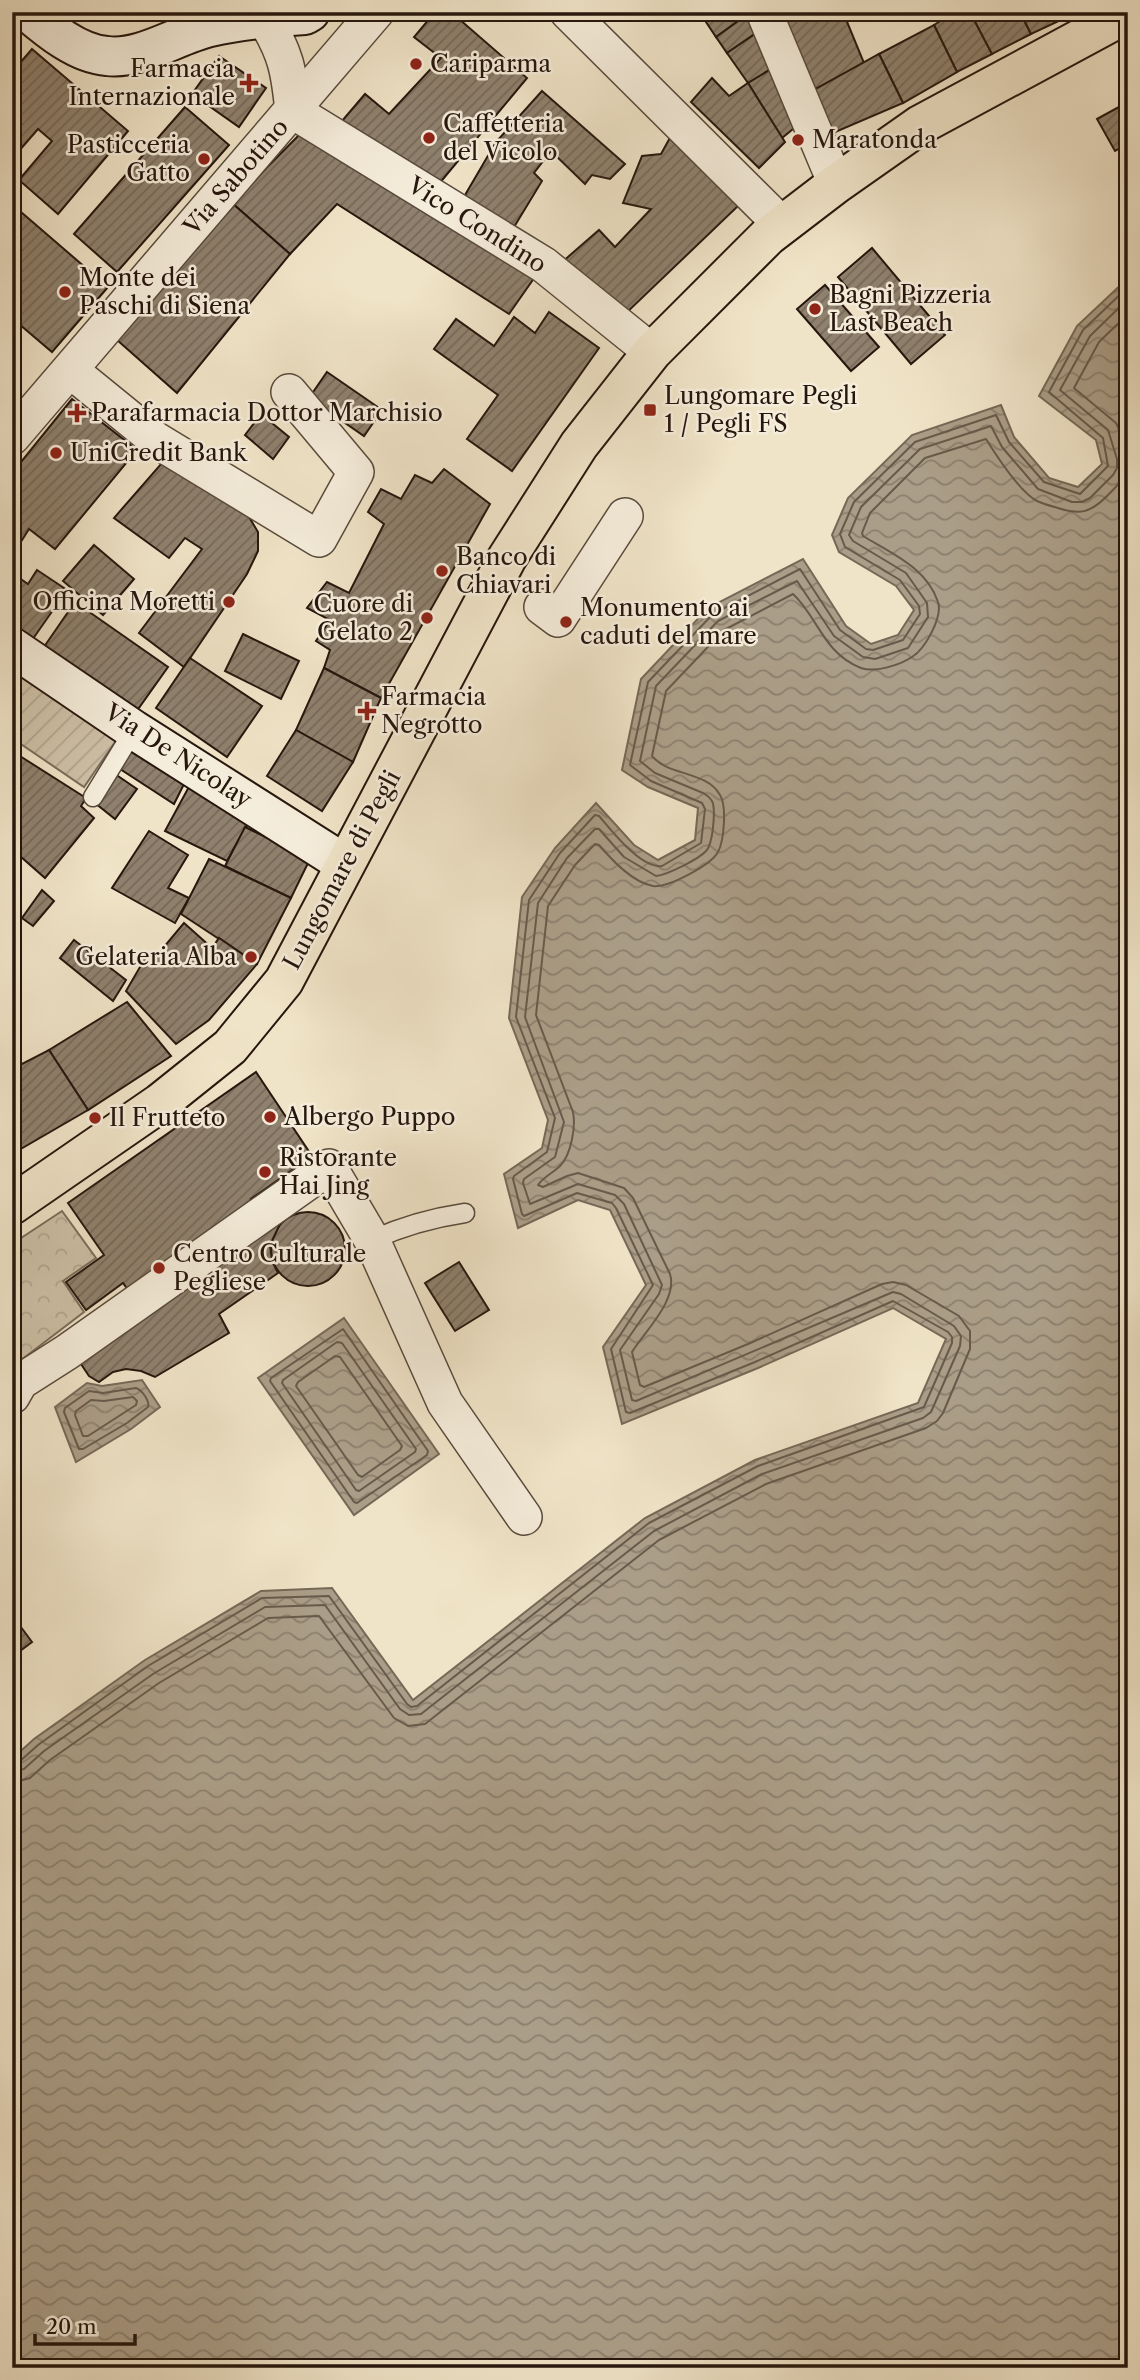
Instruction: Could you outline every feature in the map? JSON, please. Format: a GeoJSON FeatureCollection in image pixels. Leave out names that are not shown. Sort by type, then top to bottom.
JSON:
{"type":"FeatureCollection","features":[{"type":"Feature","properties":{"kind":"main road","name":"Lungomare di Pegli"},"geometry":{"type":"LineString","coordinates":[[12,1205],[160,1103],[230,1047],[284,981],[507,558],[579,445],[652,352],[707,295],[782,225],[836,184],[920,125],[1128,13]]}},
{"type":"Feature","properties":{"kind":"street"},"geometry":{"type":"LineString","coordinates":[[39,21],[88,51],[108,57],[134,53],[209,27],[263,15],[305,15],[310,12]]}},
{"type":"Feature","properties":{"kind":"street","name":"Via Sabotino"},"geometry":{"type":"LineString","coordinates":[[12,437],[376,12]]}},
{"type":"Feature","properties":{"kind":"street"},"geometry":{"type":"LineString","coordinates":[[568,12],[782,225]]}},
{"type":"Feature","properties":{"kind":"street"},"geometry":{"type":"LineString","coordinates":[[764,12],[836,184]]}},
{"type":"Feature","properties":{"kind":"street"},"geometry":{"type":"LineString","coordinates":[[263,15],[277,38],[287,64],[293,111]]}},
{"type":"Feature","properties":{"kind":"street","name":"Vico Condino"},"geometry":{"type":"LineString","coordinates":[[293,111],[544,265],[652,352]]}},
{"type":"Feature","properties":{"kind":"street"},"geometry":{"type":"LineString","coordinates":[[70,370],[156,440],[319,539],[356,472],[289,392]]}},
{"type":"Feature","properties":{"kind":"street"},"geometry":{"type":"LineString","coordinates":[[542,607],[558,619],[625,516]]}},
{"type":"Feature","properties":{"kind":"street","name":"Via De Nicolay"},"geometry":{"type":"LineString","coordinates":[[12,647],[134,730],[345,864]]}},
{"type":"Feature","properties":{"kind":"street"},"geometry":{"type":"LineString","coordinates":[[12,1396],[20,1382],[67,1352],[329,1167],[372,1240],[445,1403],[524,1517]]}},
{"type":"Feature","properties":{"kind":"lane"},"geometry":{"type":"LineString","coordinates":[[93,797],[134,730]]}},
{"type":"Feature","properties":{"kind":"lane"},"geometry":{"type":"LineString","coordinates":[[372,1240],[429,1218],[465,1213]]}},
{"type":"Feature","properties":{"kind":"green space"},"geometry":{"type":"Polygon","coordinates":[[[12,661],[120,735],[84,787],[12,738],[12,661]]]}},
{"type":"Feature","properties":{"kind":"green space"},"geometry":{"type":"Polygon","coordinates":[[[62,1211],[96,1258],[63,1281],[84,1312],[12,1367],[12,1244],[62,1211]]]}},
{"type":"Feature","properties":{"kind":"water"},"geometry":{"type":"Polygon","coordinates":[[[1128,278],[1128,2368],[12,2368],[12,1759],[34,1739],[145,1660],[261,1591],[332,1588],[413,1700],[645,1518],[755,1460],[918,1403],[946,1339],[893,1308],[622,1424],[603,1347],[646,1285],[610,1210],[578,1200],[518,1228],[504,1174],[542,1148],[548,1120],[509,1018],[522,897],[555,848],[596,803],[634,845],[658,860],[695,840],[698,808],[648,787],[622,770],[641,679],[708,608],[803,559],[846,626],[871,644],[898,635],[914,610],[896,586],[839,552],[832,535],[848,498],[912,435],[1001,405],[1014,437],[1049,478],[1078,487],[1102,464],[1096,440],[1039,396],[1077,326],[1128,278]]]}},
{"type":"Feature","properties":{"kind":"water"},"geometry":{"type":"Polygon","coordinates":[[[344,1318],[439,1454],[354,1515],[258,1378],[344,1318]]]}},
{"type":"Feature","properties":{"kind":"water"},"geometry":{"type":"Polygon","coordinates":[[[142,1380],[160,1407],[131,1429],[76,1462],[55,1407],[87,1383],[102,1386],[142,1380]]]}},
{"type":"Feature","properties":{"kind":"building"},"geometry":{"type":"Polygon","coordinates":[[[435,12],[451,12],[527,78],[434,190],[336,128],[365,94],[389,114],[441,58],[414,37],[435,12]]]}},
{"type":"Feature","properties":{"kind":"building"},"geometry":{"type":"Polygon","coordinates":[[[701,12],[751,12],[716,37],[701,12]]]}},
{"type":"Feature","properties":{"kind":"building"},"geometry":{"type":"Polygon","coordinates":[[[751,12],[765,27],[727,53],[716,37],[751,12]]]}},
{"type":"Feature","properties":{"kind":"building"},"geometry":{"type":"Polygon","coordinates":[[[781,12],[843,12],[864,63],[814,90],[781,12]]]}},
{"type":"Feature","properties":{"kind":"building"},"geometry":{"type":"Polygon","coordinates":[[[955,12],[970,12],[992,54],[957,72],[934,25],[955,12]]]}},
{"type":"Feature","properties":{"kind":"building"},"geometry":{"type":"Polygon","coordinates":[[[970,12],[1020,12],[1031,34],[992,54],[970,12]]]}},
{"type":"Feature","properties":{"kind":"building"},"geometry":{"type":"Polygon","coordinates":[[[1020,12],[1060,12],[1063,19],[1031,34],[1020,12]]]}},
{"type":"Feature","properties":{"kind":"building"},"geometry":{"type":"Polygon","coordinates":[[[934,25],[957,72],[903,103],[879,54],[934,25]]]}},
{"type":"Feature","properties":{"kind":"building"},"geometry":{"type":"Polygon","coordinates":[[[765,27],[781,63],[748,83],[727,53],[765,27]]]}},
{"type":"Feature","properties":{"kind":"building"},"geometry":{"type":"Polygon","coordinates":[[[32,49],[128,131],[58,214],[19,180],[52,141],[38,129],[12,159],[12,72],[32,49]]]}},
{"type":"Feature","properties":{"kind":"building"},"geometry":{"type":"Polygon","coordinates":[[[879,54],[903,103],[833,133],[814,90],[879,54]]]}},
{"type":"Feature","properties":{"kind":"building"},"geometry":{"type":"Polygon","coordinates":[[[219,56],[266,88],[239,127],[192,94],[219,56]]]}},
{"type":"Feature","properties":{"kind":"building"},"geometry":{"type":"Polygon","coordinates":[[[781,63],[804,120],[782,138],[748,83],[781,63]]]}},
{"type":"Feature","properties":{"kind":"building"},"geometry":{"type":"Polygon","coordinates":[[[712,78],[729,96],[748,83],[785,142],[759,168],[691,102],[712,78]]]}},
{"type":"Feature","properties":{"kind":"building"},"geometry":{"type":"Polygon","coordinates":[[[542,91],[625,164],[610,179],[592,175],[585,184],[551,151],[534,173],[542,181],[511,232],[458,207],[496,142],[542,91]]]}},
{"type":"Feature","properties":{"kind":"building"},"geometry":{"type":"Polygon","coordinates":[[[1128,102],[1128,144],[1115,151],[1097,119],[1128,102]]]}},
{"type":"Feature","properties":{"kind":"building"},"geometry":{"type":"Polygon","coordinates":[[[185,107],[229,145],[117,272],[74,234],[185,107]]]}},
{"type":"Feature","properties":{"kind":"building"},"geometry":{"type":"Polygon","coordinates":[[[302,132],[539,271],[509,314],[337,204],[290,254],[232,203],[302,132]]]}},
{"type":"Feature","properties":{"kind":"building"},"geometry":{"type":"Polygon","coordinates":[[[671,136],[739,205],[621,318],[561,263],[599,230],[615,247],[651,209],[623,203],[642,156],[661,154],[671,136]]]}},
{"type":"Feature","properties":{"kind":"building"},"geometry":{"type":"Polygon","coordinates":[[[232,203],[290,254],[177,393],[117,340],[232,203]]]}},
{"type":"Feature","properties":{"kind":"building"},"geometry":{"type":"Polygon","coordinates":[[[21,212],[108,287],[52,352],[12,318],[12,222],[21,212]]]}},
{"type":"Feature","properties":{"kind":"building"},"geometry":{"type":"Polygon","coordinates":[[[872,248],[945,335],[911,364],[838,277],[872,248]]]}},
{"type":"Feature","properties":{"kind":"building"},"geometry":{"type":"Polygon","coordinates":[[[825,285],[879,347],[851,371],[797,309],[825,285]]]}},
{"type":"Feature","properties":{"kind":"building"},"geometry":{"type":"Polygon","coordinates":[[[549,312],[599,348],[512,471],[467,439],[498,395],[434,349],[456,319],[494,346],[514,317],[535,333],[549,312]]]}},
{"type":"Feature","properties":{"kind":"building"},"geometry":{"type":"Polygon","coordinates":[[[327,372],[382,410],[364,436],[309,398],[327,372]]]}},
{"type":"Feature","properties":{"kind":"building"},"geometry":{"type":"Polygon","coordinates":[[[72,399],[137,450],[55,549],[29,529],[12,556],[12,473],[72,399]]]}},
{"type":"Feature","properties":{"kind":"building"},"geometry":{"type":"Polygon","coordinates":[[[261,414],[289,437],[273,459],[245,435],[261,414]]]}},
{"type":"Feature","properties":{"kind":"building"},"geometry":{"type":"Polygon","coordinates":[[[171,461],[246,512],[258,532],[258,551],[247,574],[184,667],[139,633],[202,549],[185,538],[169,558],[114,518],[161,464],[171,461]]]}},
{"type":"Feature","properties":{"kind":"building"},"geometry":{"type":"Polygon","coordinates":[[[444,469],[490,504],[381,698],[324,668],[330,650],[316,641],[330,620],[307,608],[327,582],[349,593],[384,524],[368,512],[381,489],[401,499],[415,475],[432,483],[444,469]]]}},
{"type":"Feature","properties":{"kind":"building"},"geometry":{"type":"Polygon","coordinates":[[[94,545],[134,579],[103,615],[63,581],[94,545]]]}},
{"type":"Feature","properties":{"kind":"building"},"geometry":{"type":"Polygon","coordinates":[[[37,570],[67,590],[30,643],[12,632],[12,573],[28,584],[37,570]]]}},
{"type":"Feature","properties":{"kind":"building"},"geometry":{"type":"Polygon","coordinates":[[[75,602],[168,667],[136,712],[44,647],[75,602]]]}},
{"type":"Feature","properties":{"kind":"building"},"geometry":{"type":"Polygon","coordinates":[[[243,634],[299,661],[281,699],[225,671],[243,634]]]}},
{"type":"Feature","properties":{"kind":"building"},"geometry":{"type":"Polygon","coordinates":[[[190,658],[262,706],[227,757],[156,708],[190,658]]]}},
{"type":"Feature","properties":{"kind":"building"},"geometry":{"type":"Polygon","coordinates":[[[324,668],[381,698],[353,762],[296,730],[324,668]]]}},
{"type":"Feature","properties":{"kind":"building"},"geometry":{"type":"Polygon","coordinates":[[[296,730],[353,762],[322,811],[267,776],[296,730]]]}},
{"type":"Feature","properties":{"kind":"building"},"geometry":{"type":"Polygon","coordinates":[[[137,741],[187,778],[174,804],[120,769],[137,741]]]}},
{"type":"Feature","properties":{"kind":"building"},"geometry":{"type":"Polygon","coordinates":[[[12,751],[86,798],[81,806],[94,818],[45,878],[12,849],[12,751]]]}},
{"type":"Feature","properties":{"kind":"building"},"geometry":{"type":"Polygon","coordinates":[[[115,774],[137,789],[115,819],[95,803],[115,774]]]}},
{"type":"Feature","properties":{"kind":"building"},"geometry":{"type":"Polygon","coordinates":[[[191,783],[253,814],[227,861],[165,831],[191,783]]]}},
{"type":"Feature","properties":{"kind":"building"},"geometry":{"type":"Polygon","coordinates":[[[245,827],[310,859],[291,898],[225,866],[245,827]]]}},
{"type":"Feature","properties":{"kind":"building"},"geometry":{"type":"Polygon","coordinates":[[[149,831],[188,855],[168,888],[189,898],[175,923],[112,888],[149,831]]]}},
{"type":"Feature","properties":{"kind":"building"},"geometry":{"type":"Polygon","coordinates":[[[209,859],[291,898],[257,964],[181,914],[209,859]]]}},
{"type":"Feature","properties":{"kind":"building"},"geometry":{"type":"Polygon","coordinates":[[[42,890],[54,901],[33,926],[22,918],[42,890]]]}},
{"type":"Feature","properties":{"kind":"building"},"geometry":{"type":"Polygon","coordinates":[[[184,923],[212,948],[219,938],[257,964],[209,1020],[176,1044],[126,991],[147,955],[154,959],[184,923]]]}},
{"type":"Feature","properties":{"kind":"building"},"geometry":{"type":"Polygon","coordinates":[[[74,940],[126,980],[113,1001],[60,958],[74,940]]]}},
{"type":"Feature","properties":{"kind":"building"},"geometry":{"type":"Polygon","coordinates":[[[127,1002],[171,1056],[88,1110],[49,1050],[127,1002]]]}},
{"type":"Feature","properties":{"kind":"building"},"geometry":{"type":"Polygon","coordinates":[[[49,1050],[88,1110],[12,1154],[12,1069],[49,1050]]]}},
{"type":"Feature","properties":{"kind":"building"},"geometry":{"type":"Polygon","coordinates":[[[256,1072],[312,1156],[251,1199],[257,1206],[131,1294],[123,1283],[86,1310],[66,1282],[104,1255],[68,1203],[256,1072]]]}},
{"type":"Feature","properties":{"kind":"building"},"geometry":{"type":"Polygon","coordinates":[[[301,1212],[315,1212],[329,1218],[339,1228],[345,1249],[343,1263],[329,1280],[315,1286],[301,1286],[287,1280],[277,1270],[271,1256],[271,1242],[277,1228],[287,1218],[301,1212]]]}},
{"type":"Feature","properties":{"kind":"building"},"geometry":{"type":"Polygon","coordinates":[[[281,1222],[270,1245],[272,1261],[278,1273],[219,1314],[229,1333],[155,1377],[126,1369],[113,1372],[99,1382],[89,1376],[81,1364],[83,1352],[281,1222]]]}},
{"type":"Feature","properties":{"kind":"building"},"geometry":{"type":"Polygon","coordinates":[[[459,1262],[489,1310],[455,1331],[425,1283],[459,1262]]]}},
{"type":"Feature","properties":{"kind":"building"},"geometry":{"type":"Polygon","coordinates":[[[12,1615],[32,1642],[12,1657],[12,1615]]]}},
{"type":"Feature","properties":{"kind":"place","name":"Cariparma"},"geometry":{"type":"Point","coordinates":[416,64]}},
{"type":"Feature","properties":{"kind":"place","name":"Farmacia Internazionale"},"geometry":{"type":"Point","coordinates":[249,83]}},
{"type":"Feature","properties":{"kind":"place","name":"Caffetteria del Vicolo"},"geometry":{"type":"Point","coordinates":[429,138]}},
{"type":"Feature","properties":{"kind":"place","name":"Maratonda"},"geometry":{"type":"Point","coordinates":[798,140]}},
{"type":"Feature","properties":{"kind":"place","name":"Pasticceria Gatto"},"geometry":{"type":"Point","coordinates":[204,159]}},
{"type":"Feature","properties":{"kind":"place","name":"Monte dei Paschi di Siena"},"geometry":{"type":"Point","coordinates":[65,292]}},
{"type":"Feature","properties":{"kind":"place","name":"Bagni Pizzeria Last Beach"},"geometry":{"type":"Point","coordinates":[815,309]}},
{"type":"Feature","properties":{"kind":"place","name":"Lungomare Pegli 1 / Pegli FS"},"geometry":{"type":"Point","coordinates":[650,410]}},
{"type":"Feature","properties":{"kind":"place","name":"Parafarmacia Dottor Marchisio"},"geometry":{"type":"Point","coordinates":[77,413]}},
{"type":"Feature","properties":{"kind":"place","name":"UniCredit Bank"},"geometry":{"type":"Point","coordinates":[56,453]}},
{"type":"Feature","properties":{"kind":"place","name":"Banco di Chiavari"},"geometry":{"type":"Point","coordinates":[442,571]}},
{"type":"Feature","properties":{"kind":"place","name":"Officina Moretti"},"geometry":{"type":"Point","coordinates":[229,602]}},
{"type":"Feature","properties":{"kind":"place","name":"Cuore di Gelato 2"},"geometry":{"type":"Point","coordinates":[427,618]}},
{"type":"Feature","properties":{"kind":"place","name":"Monumento ai caduti del mare"},"geometry":{"type":"Point","coordinates":[566,622]}},
{"type":"Feature","properties":{"kind":"place","name":"Farmacia Negrotto"},"geometry":{"type":"Point","coordinates":[367,711]}},
{"type":"Feature","properties":{"kind":"place","name":"Gelateria Alba"},"geometry":{"type":"Point","coordinates":[251,957]}},
{"type":"Feature","properties":{"kind":"place","name":"Albergo Puppo"},"geometry":{"type":"Point","coordinates":[270,1117]}},
{"type":"Feature","properties":{"kind":"place","name":"Il Frutteto"},"geometry":{"type":"Point","coordinates":[95,1118]}},
{"type":"Feature","properties":{"kind":"place","name":"Ristorante Hai Jing"},"geometry":{"type":"Point","coordinates":[265,1172]}},
{"type":"Feature","properties":{"kind":"place","name":"Centro Culturale Pegliese"},"geometry":{"type":"Point","coordinates":[159,1268]}}]}
